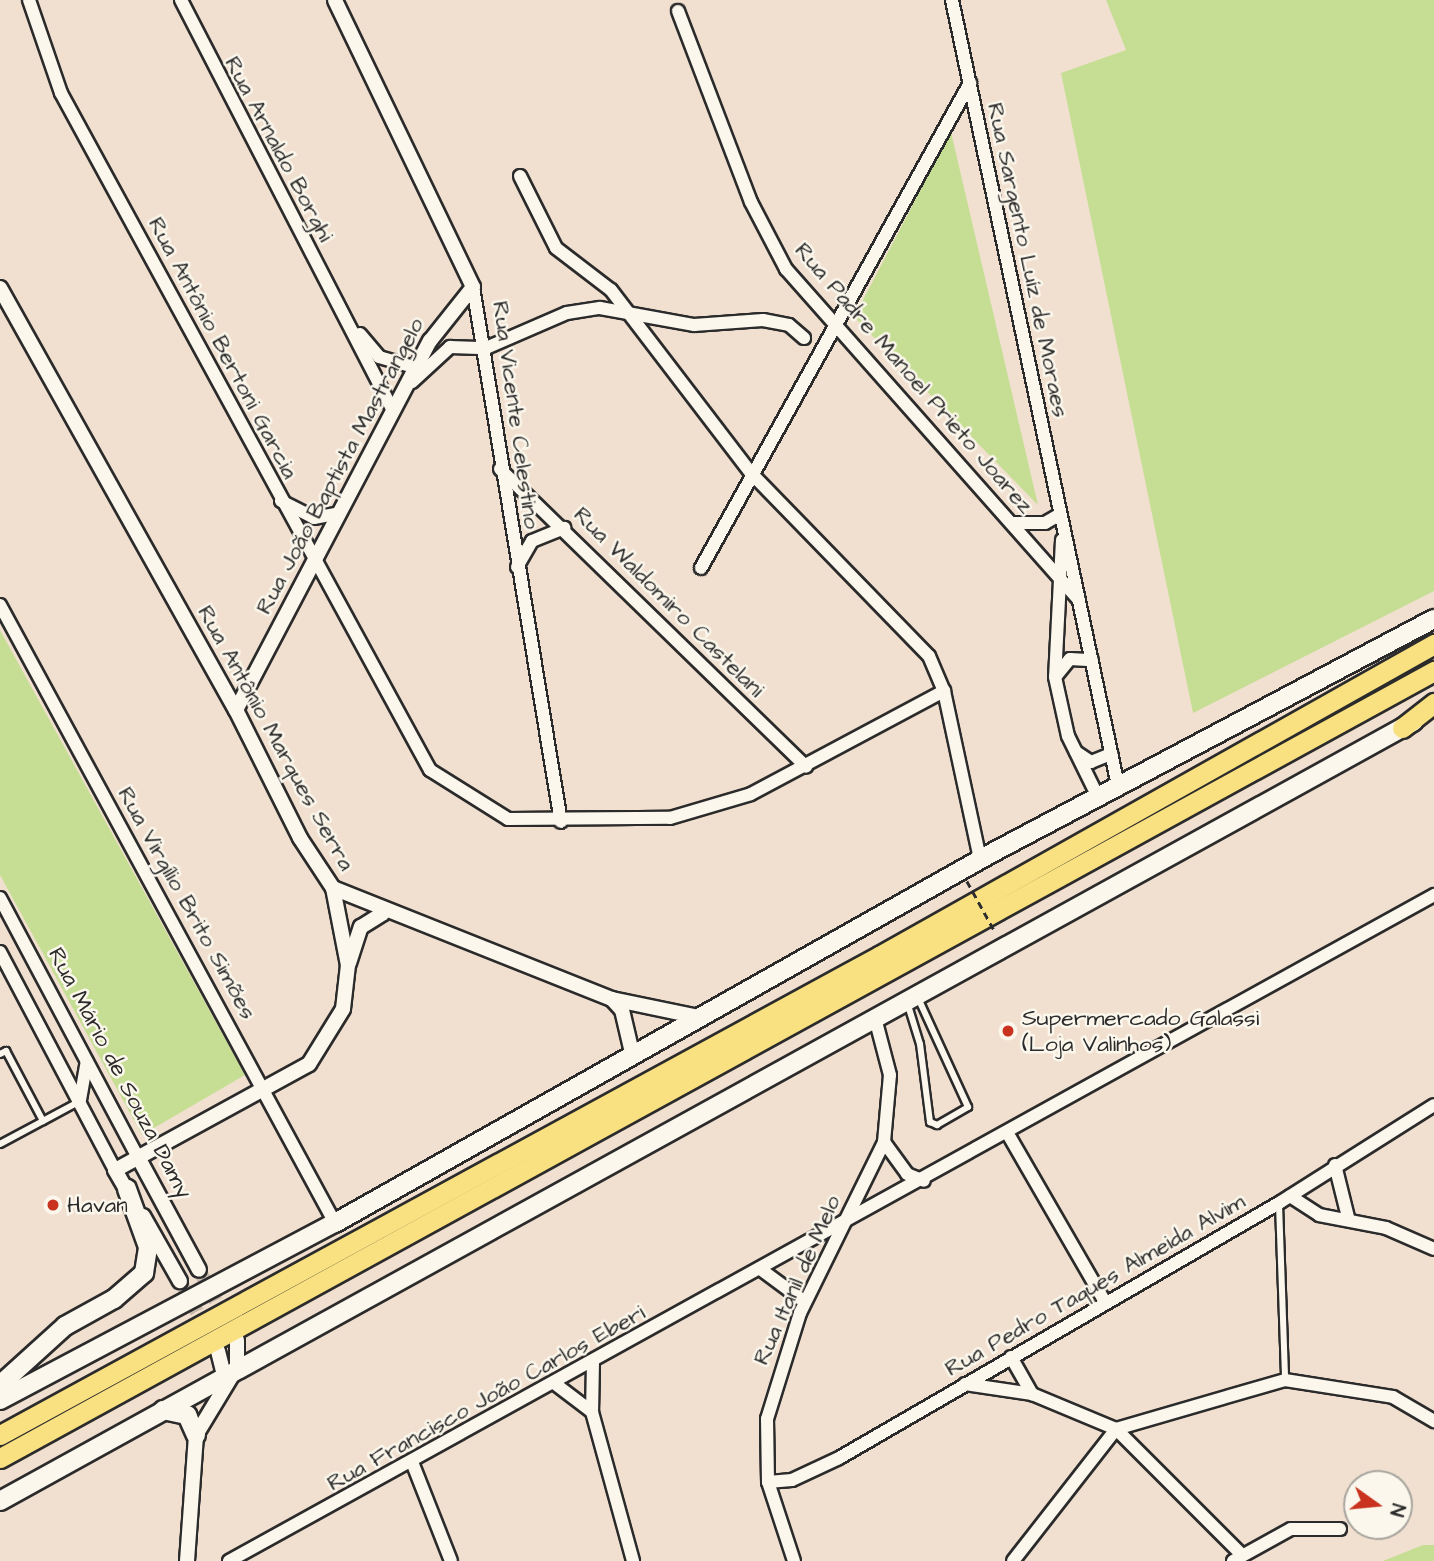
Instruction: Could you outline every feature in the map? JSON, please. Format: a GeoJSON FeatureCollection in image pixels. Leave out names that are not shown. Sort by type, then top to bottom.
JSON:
{"type":"FeatureCollection","features":[{"type":"Feature","properties":{"kind":"main road"},"geometry":{"type":"LineString","coordinates":[[0,1400],[335,1223],[980,859],[1434,619]]}},
{"type":"Feature","properties":{"kind":"main road"},"geometry":{"type":"LineString","coordinates":[[0,1435],[879,956],[1434,644]]}},
{"type":"Feature","properties":{"kind":"main road"},"geometry":{"type":"LineString","coordinates":[[0,1458],[1434,671]]}},
{"type":"Feature","properties":{"kind":"main road"},"geometry":{"type":"LineString","coordinates":[[1402,728],[1434,703]]}},
{"type":"Feature","properties":{"kind":"main road"},"geometry":{"type":"LineString","coordinates":[[0,1501],[1434,711]]}},
{"type":"Feature","properties":{"kind":"main road"},"geometry":{"type":"LineString","coordinates":[[0,1385],[65,1326],[114,1299],[144,1272],[148,1247],[127,1189]]}},
{"type":"Feature","properties":{"kind":"main road"},"geometry":{"type":"LineString","coordinates":[[0,1423],[139,1358]]}},
{"type":"Feature","properties":{"kind":"main road"},"geometry":{"type":"LineString","coordinates":[[163,1410],[187,1415],[196,1435]]}},
{"type":"Feature","properties":{"kind":"street","name":"Rua Antônio Bertoni Garcia"},"geometry":{"type":"LineString","coordinates":[[30,0],[61,93],[314,563],[430,770],[508,819],[561,822],[696,814],[806,767],[944,691]]}},
{"type":"Feature","properties":{"kind":"street","name":"Rua Arnaldo Borghi"},"geometry":{"type":"LineString","coordinates":[[181,0],[393,410]]}},
{"type":"Feature","properties":{"kind":"street","name":"Rua Vicente Celestino"},"geometry":{"type":"LineString","coordinates":[[335,0],[474,287],[486,348],[500,469],[561,822]]}},
{"type":"Feature","properties":{"kind":"street","name":"Rua Sargento Luíz de Moraes"},"geometry":{"type":"LineString","coordinates":[[952,0],[1059,514],[1082,603],[1118,786]]}},
{"type":"Feature","properties":{"kind":"street","name":"Rua Padre Manoel Prieto Joarez"},"geometry":{"type":"LineString","coordinates":[[678,11],[766,237],[786,268],[835,319],[1082,603]]}},
{"type":"Feature","properties":{"kind":"street"},"geometry":{"type":"LineString","coordinates":[[701,568],[835,319],[970,83]]}},
{"type":"Feature","properties":{"kind":"street"},"geometry":{"type":"LineString","coordinates":[[520,176],[555,248],[596,276],[751,472],[929,656],[944,691],[980,859]]}},
{"type":"Feature","properties":{"kind":"street","name":"Rua João Baptista Mastrangelo"},"geometry":{"type":"LineString","coordinates":[[236,710],[393,410],[474,287]]}},
{"type":"Feature","properties":{"kind":"street","name":"Rua Antônio Marques Serra"},"geometry":{"type":"LineString","coordinates":[[0,288],[236,710],[300,838],[333,888],[348,964],[343,1009],[321,1049],[266,1092],[115,1170]]}},
{"type":"Feature","properties":{"kind":"street"},"geometry":{"type":"LineString","coordinates":[[414,375],[450,347],[486,348],[567,313],[600,308],[629,317],[694,326],[763,320],[789,325],[803,338]]}},
{"type":"Feature","properties":{"kind":"street","name":"Rua Arnaldo Borghi"},"geometry":{"type":"LineString","coordinates":[[345,315],[379,357],[414,375]]}},
{"type":"Feature","properties":{"kind":"street","name":"Rua Waldomiro Castelani"},"geometry":{"type":"LineString","coordinates":[[500,469],[565,528],[806,767]]}},
{"type":"Feature","properties":{"kind":"street"},"geometry":{"type":"LineString","coordinates":[[281,501],[314,518],[340,513]]}},
{"type":"Feature","properties":{"kind":"street"},"geometry":{"type":"LineString","coordinates":[[1014,523],[1045,523],[1059,514]]}},
{"type":"Feature","properties":{"kind":"street"},"geometry":{"type":"LineString","coordinates":[[517,568],[532,541],[565,528]]}},
{"type":"Feature","properties":{"kind":"street","name":"Rua Sargento Luíz de Moraes"},"geometry":{"type":"LineString","coordinates":[[1063,529],[1055,677],[1073,749],[1098,797]]}},
{"type":"Feature","properties":{"kind":"street","name":"Rua Virgílio Brito Simões"},"geometry":{"type":"LineString","coordinates":[[0,605],[335,1223]]}},
{"type":"Feature","properties":{"kind":"street"},"geometry":{"type":"LineString","coordinates":[[1055,677],[1070,659],[1092,660]]}},
{"type":"Feature","properties":{"kind":"street"},"geometry":{"type":"LineString","coordinates":[[1073,749],[1091,762],[1111,754]]}},
{"type":"Feature","properties":{"kind":"street"},"geometry":{"type":"LineString","coordinates":[[333,888],[383,913],[612,999],[699,1017]]}},
{"type":"Feature","properties":{"kind":"street","name":"Rua Francisco João Carlos Eberi"},"geometry":{"type":"LineString","coordinates":[[229,1561],[763,1271],[1434,895]]}},
{"type":"Feature","properties":{"kind":"street","name":"Rua Mário de Souza Damy"},"geometry":{"type":"LineString","coordinates":[[0,898],[5,915],[199,1270]]}},
{"type":"Feature","properties":{"kind":"street"},"geometry":{"type":"LineString","coordinates":[[348,964],[361,927],[383,913]]}},
{"type":"Feature","properties":{"kind":"street","name":"Rua Mário de Souza Damy"},"geometry":{"type":"LineString","coordinates":[[0,952],[115,1170],[180,1281]]}},
{"type":"Feature","properties":{"kind":"street"},"geometry":{"type":"LineString","coordinates":[[612,999],[622,1010],[633,1057]]}},
{"type":"Feature","properties":{"kind":"street","name":"Rua Itanil de Melo"},"geometry":{"type":"LineString","coordinates":[[794,1561],[768,1482],[767,1419],[778,1370],[805,1302],[884,1142],[890,1075],[875,1018]]}},
{"type":"Feature","properties":{"kind":"street"},"geometry":{"type":"LineString","coordinates":[[80,1100],[87,1062]]}},
{"type":"Feature","properties":{"kind":"street","name":"Rua Pedro Taques Almeida Alvim"},"geometry":{"type":"LineString","coordinates":[[768,1482],[817,1470],[1284,1199],[1434,1105]]}},
{"type":"Feature","properties":{"kind":"street"},"geometry":{"type":"LineString","coordinates":[[1008,1134],[1105,1302]]}},
{"type":"Feature","properties":{"kind":"street"},"geometry":{"type":"LineString","coordinates":[[884,1142],[907,1174],[924,1181]]}},
{"type":"Feature","properties":{"kind":"street"},"geometry":{"type":"LineString","coordinates":[[1335,1165],[1348,1217]]}},
{"type":"Feature","properties":{"kind":"street"},"geometry":{"type":"LineString","coordinates":[[1284,1199],[1319,1215],[1348,1217],[1434,1249]]}},
{"type":"Feature","properties":{"kind":"street"},"geometry":{"type":"LineString","coordinates":[[763,1271],[805,1302]]}},
{"type":"Feature","properties":{"kind":"street"},"geometry":{"type":"LineString","coordinates":[[187,1561],[196,1435],[229,1375],[237,1340]]}},
{"type":"Feature","properties":{"kind":"street"},"geometry":{"type":"LineString","coordinates":[[218,1351],[229,1375]]}},
{"type":"Feature","properties":{"kind":"street"},"geometry":{"type":"LineString","coordinates":[[1011,1357],[1032,1394]]}},
{"type":"Feature","properties":{"kind":"street"},"geometry":{"type":"LineString","coordinates":[[593,1362],[592,1412],[634,1561]]}},
{"type":"Feature","properties":{"kind":"street"},"geometry":{"type":"LineString","coordinates":[[1013,1561],[1116,1429],[1285,1380],[1393,1396],[1434,1421]]}},
{"type":"Feature","properties":{"kind":"street"},"geometry":{"type":"LineString","coordinates":[[554,1383],[592,1412]]}},
{"type":"Feature","properties":{"kind":"street"},"geometry":{"type":"LineString","coordinates":[[965,1384],[1032,1394],[1116,1429],[1236,1557],[1291,1529],[1340,1529]]}},
{"type":"Feature","properties":{"kind":"street"},"geometry":{"type":"LineString","coordinates":[[412,1462],[451,1561]]}},
{"type":"Feature","properties":{"kind":"lane"},"geometry":{"type":"LineString","coordinates":[[911,998],[968,1107],[937,1125],[929,1122],[920,1044],[911,998]]}},
{"type":"Feature","properties":{"kind":"lane"},"geometry":{"type":"LineString","coordinates":[[3,1052],[43,1121]]}},
{"type":"Feature","properties":{"kind":"lane"},"geometry":{"type":"LineString","coordinates":[[0,1144],[80,1100]]}},
{"type":"Feature","properties":{"kind":"lane"},"geometry":{"type":"LineString","coordinates":[[1284,1199],[1285,1380]]}},
{"type":"Feature","properties":{"kind":"path"},"geometry":{"type":"LineString","coordinates":[[967,881],[994,930]]}},
{"type":"Feature","properties":{"kind":"green space"},"geometry":{"type":"Polygon","coordinates":[[[1106,0],[1434,0],[1434,591],[1193,713],[1061,73],[1126,50],[1106,0]]]}},
{"type":"Feature","properties":{"kind":"green space"},"geometry":{"type":"Polygon","coordinates":[[[951,132],[1038,505],[854,317],[951,132]]]}},
{"type":"Feature","properties":{"kind":"green space"},"geometry":{"type":"Polygon","coordinates":[[[0,630],[245,1075],[142,1135],[0,875],[0,630]]]}},
{"type":"Feature","properties":{"kind":"green space"},"geometry":{"type":"Polygon","coordinates":[[[1423,1545],[1434,1545],[1434,1561],[1383,1561],[1423,1545]]]}},
{"type":"Feature","properties":{"kind":"tunnel"},"geometry":{"type":"LineString","coordinates":[[199,1270],[226,1320]]}},
{"type":"Feature","properties":{"kind":"tunnel"},"geometry":{"type":"LineString","coordinates":[[180,1281],[208,1332]]}},
{"type":"Feature","properties":{"kind":"place","name":"Supermercado Galassi (Loja Valinhos)"},"geometry":{"type":"Point","coordinates":[1008,1031]}},
{"type":"Feature","properties":{"kind":"place","name":"Havan"},"geometry":{"type":"Point","coordinates":[53,1205]}}]}
